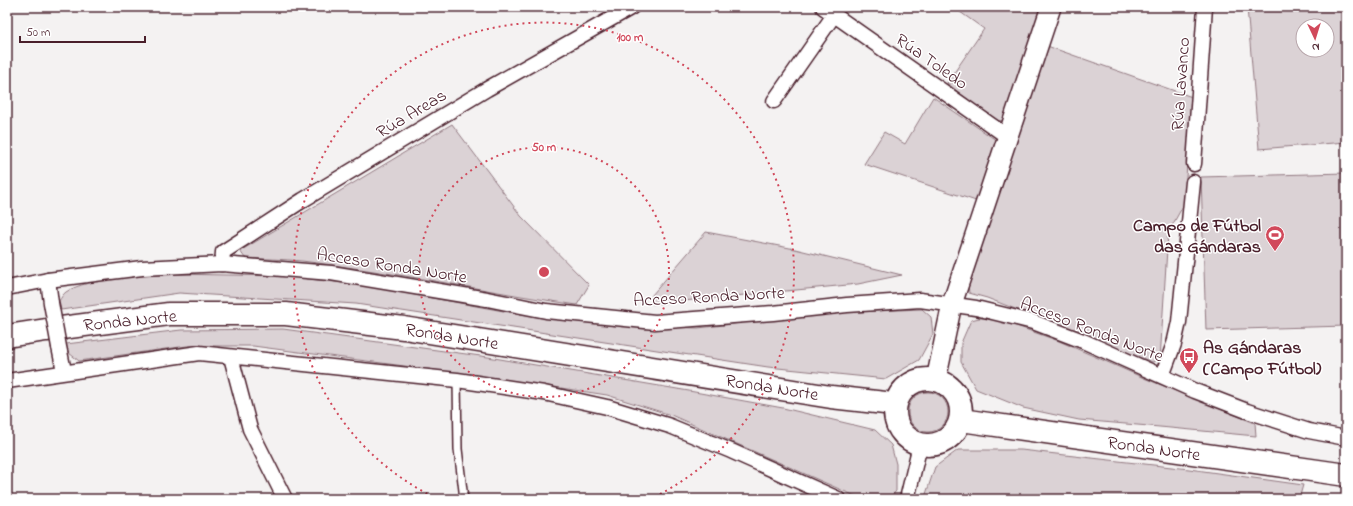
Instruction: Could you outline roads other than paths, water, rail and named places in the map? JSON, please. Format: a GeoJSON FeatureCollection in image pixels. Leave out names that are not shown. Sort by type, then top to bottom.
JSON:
{"type":"FeatureCollection","features":[{"type":"Feature","properties":{"kind":"highway","name":"Ronda Norte"},"geometry":{"type":"LineString","coordinates":[[7,336],[169,314],[286,314],[404,328],[824,396],[885,403],[895,406]]}},
{"type":"Feature","properties":{"kind":"highway"},"geometry":{"type":"LineString","coordinates":[[926,379],[936,380],[946,384],[960,399],[962,410],[961,420],[957,430],[950,438],[936,445],[920,445],[910,441],[903,434],[896,421],[895,406],[899,395],[906,387],[915,381],[926,379]]}},
{"type":"Feature","properties":{"kind":"highway","name":"Ronda Norte"},"geometry":{"type":"LineString","coordinates":[[961,420],[1346,475]]}},
{"type":"Feature","properties":{"kind":"main road"},"geometry":{"type":"LineString","coordinates":[[936,380],[952,304],[1051,7]]}},
{"type":"Feature","properties":{"kind":"street","name":"Rúa Areas"},"geometry":{"type":"LineString","coordinates":[[222,264],[224,252],[302,200],[487,89],[632,7]]}},
{"type":"Feature","properties":{"kind":"street","name":"Rúa Lavanco"},"geometry":{"type":"LineString","coordinates":[[1194,164],[1204,7]]}},
{"type":"Feature","properties":{"kind":"street","name":"Rúa Toledo"},"geometry":{"type":"LineString","coordinates":[[774,101],[829,11],[1008,138]]}},
{"type":"Feature","properties":{"kind":"street"},"geometry":{"type":"LineString","coordinates":[[1162,376],[1174,344],[1179,322],[1193,182]]}},
{"type":"Feature","properties":{"kind":"street","name":"Acceso Ronda Norte"},"geometry":{"type":"LineString","coordinates":[[7,288],[48,280],[142,268],[222,264],[330,273],[487,299],[546,311],[655,322],[920,300],[976,308],[1033,322],[1083,341],[1195,391],[1254,413],[1308,431],[1346,438]]}},
{"type":"Feature","properties":{"kind":"street"},"geometry":{"type":"LineString","coordinates":[[48,280],[64,371]]}},
{"type":"Feature","properties":{"kind":"street"},"geometry":{"type":"LineString","coordinates":[[7,380],[199,353],[456,380],[544,393],[607,407],[663,424],[731,451],[839,498]]}},
{"type":"Feature","properties":{"kind":"street"},"geometry":{"type":"LineString","coordinates":[[231,357],[250,430],[285,499]]}},
{"type":"Feature","properties":{"kind":"street"},"geometry":{"type":"LineString","coordinates":[[907,499],[920,445]]}},
{"type":"Feature","properties":{"kind":"lane"},"geometry":{"type":"LineString","coordinates":[[456,380],[458,449],[464,499]]}},
{"type":"Feature","properties":{"kind":"place","name":"Campo de Fútbol das Gándaras"},"geometry":{"type":"Point","coordinates":[1275,252]}},
{"type":"Feature","properties":{"kind":"place","name":"As Gándaras (Campo Fútbol)"},"geometry":{"type":"Point","coordinates":[1189,374]}}]}
